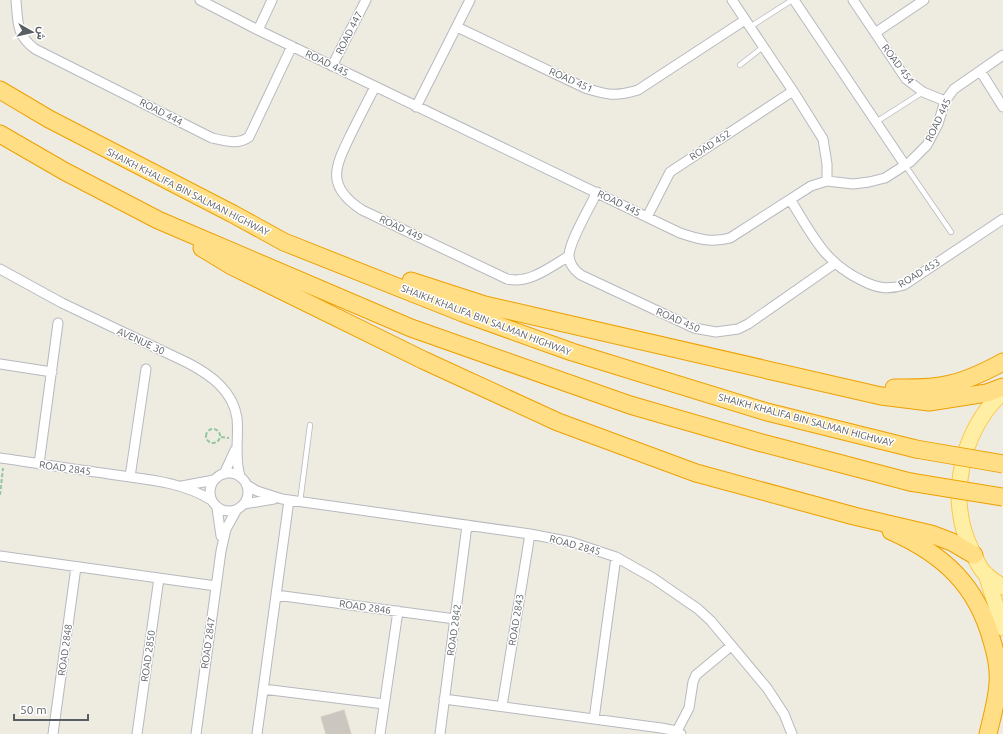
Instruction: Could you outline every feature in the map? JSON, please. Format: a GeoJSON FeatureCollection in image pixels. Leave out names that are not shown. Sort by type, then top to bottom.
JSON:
{"type":"FeatureCollection","features":[{"type":"Feature","properties":{"kind":"highway","name":"SHAIKH KHALIFA BIN SALMAN HIGHWAY"},"geometry":{"type":"LineString","coordinates":[[0,90],[49,120],[233,214],[284,242],[463,312],[572,352],[767,412],[916,449],[1003,464]]}},
{"type":"Feature","properties":{"kind":"highway"},"geometry":{"type":"LineString","coordinates":[[0,134],[64,171],[158,220],[411,328],[559,382],[630,405],[910,482],[1003,498]]}},
{"type":"Feature","properties":{"kind":"highway"},"geometry":{"type":"LineString","coordinates":[[233,214],[291,233],[385,272],[485,305],[793,377],[881,396],[929,402],[987,393],[1003,387]]}},
{"type":"Feature","properties":{"kind":"highway"},"geometry":{"type":"LineString","coordinates":[[158,220],[230,265],[423,360],[558,422],[696,473],[854,516],[931,534],[952,542],[974,555]]}},
{"type":"Feature","properties":{"kind":"highway"},"geometry":{"type":"LineString","coordinates":[[793,377],[884,388],[927,389],[955,384],[980,374],[1003,362]]}},
{"type":"Feature","properties":{"kind":"highway"},"geometry":{"type":"LineString","coordinates":[[854,516],[903,537],[931,553],[957,576],[976,600],[983,612],[996,652],[998,674],[994,708],[988,734]]}},
{"type":"Feature","properties":{"kind":"main road"},"geometry":{"type":"LineString","coordinates":[[1003,392],[990,404],[977,424],[967,448],[958,497],[964,536],[982,570],[1003,588]]}},
{"type":"Feature","properties":{"kind":"main road"},"geometry":{"type":"LineString","coordinates":[[986,574],[1003,628]]}},
{"type":"Feature","properties":{"kind":"main road"},"geometry":{"type":"LineString","coordinates":[[995,734],[1003,705]]}},
{"type":"Feature","properties":{"kind":"street","name":"ROAD 444"},"geometry":{"type":"LineString","coordinates":[[16,0],[20,34],[25,42],[35,49],[212,138],[226,142],[240,141],[249,137],[292,46]]}},
{"type":"Feature","properties":{"kind":"street","name":"ROAD 445"},"geometry":{"type":"LineString","coordinates":[[200,0],[375,87],[680,233],[705,241],[717,241],[730,238],[790,201],[811,186],[826,181],[853,184],[885,178],[905,165],[927,145],[938,124],[945,101],[954,89],[1003,56]]}},
{"type":"Feature","properties":{"kind":"street"},"geometry":{"type":"LineString","coordinates":[[258,30],[272,0]]}},
{"type":"Feature","properties":{"kind":"street","name":"ROAD 447"},"geometry":{"type":"LineString","coordinates":[[332,66],[366,0]]}},
{"type":"Feature","properties":{"kind":"street"},"geometry":{"type":"LineString","coordinates":[[416,106],[470,0]]}},
{"type":"Feature","properties":{"kind":"street"},"geometry":{"type":"LineString","coordinates":[[732,0],[793,90],[822,139],[827,164],[826,181]]}},
{"type":"Feature","properties":{"kind":"street"},"geometry":{"type":"LineString","coordinates":[[793,0],[905,165]]}},
{"type":"Feature","properties":{"kind":"street","name":"ROAD 454"},"geometry":{"type":"LineString","coordinates":[[853,0],[906,79],[923,92],[945,101]]}},
{"type":"Feature","properties":{"kind":"street","name":"ROAD 454"},"geometry":{"type":"LineString","coordinates":[[875,33],[924,0]]}},
{"type":"Feature","properties":{"kind":"street","name":"ROAD 451"},"geometry":{"type":"LineString","coordinates":[[457,27],[584,88],[600,93],[620,96],[638,90],[748,24]]}},
{"type":"Feature","properties":{"kind":"street"},"geometry":{"type":"LineString","coordinates":[[981,72],[1003,107]]}},
{"type":"Feature","properties":{"kind":"street","name":"ROAD 449"},"geometry":{"type":"LineString","coordinates":[[375,87],[336,166],[338,185],[350,201],[362,210],[507,279],[519,280],[532,277],[569,256]]}},
{"type":"Feature","properties":{"kind":"street","name":"ROAD 452"},"geometry":{"type":"LineString","coordinates":[[647,217],[670,172],[793,90]]}},
{"type":"Feature","properties":{"kind":"street"},"geometry":{"type":"LineString","coordinates":[[569,256],[572,245],[597,192]]}},
{"type":"Feature","properties":{"kind":"street","name":"ROAD 453"},"geometry":{"type":"LineString","coordinates":[[790,201],[824,252],[834,264],[850,275],[873,286],[888,288],[896,287],[910,281],[1003,219]]}},
{"type":"Feature","properties":{"kind":"street","name":"ROAD 450"},"geometry":{"type":"LineString","coordinates":[[569,256],[573,267],[581,275],[694,328],[716,332],[738,329],[748,324],[834,264]]}},
{"type":"Feature","properties":{"kind":"street","name":"AVENUE 30"},"geometry":{"type":"LineString","coordinates":[[0,269],[62,304],[207,373],[226,392],[232,403],[237,418],[236,447],[240,476]]}},
{"type":"Feature","properties":{"kind":"street"},"geometry":{"type":"LineString","coordinates":[[39,464],[58,323]]}},
{"type":"Feature","properties":{"kind":"street"},"geometry":{"type":"LineString","coordinates":[[0,364],[52,372]]}},
{"type":"Feature","properties":{"kind":"street"},"geometry":{"type":"LineString","coordinates":[[130,477],[146,369]]}},
{"type":"Feature","properties":{"kind":"street","name":"AVENUE 30"},"geometry":{"type":"LineString","coordinates":[[224,474],[236,447]]}},
{"type":"Feature","properties":{"kind":"street","name":"ROAD 2845"},"geometry":{"type":"LineString","coordinates":[[2,459],[130,477],[178,486],[195,491],[211,500]]}},
{"type":"Feature","properties":{"kind":"street"},"geometry":{"type":"LineString","coordinates":[[232,473],[240,476],[247,485],[248,495],[244,504],[236,511],[226,511],[217,508],[211,500],[210,490],[214,480],[224,474],[232,473]]}},
{"type":"Feature","properties":{"kind":"street","name":"ROAD 2845"},"geometry":{"type":"LineString","coordinates":[[178,486],[214,480]]}},
{"type":"Feature","properties":{"kind":"street","name":"ROAD 2845"},"geometry":{"type":"LineString","coordinates":[[247,485],[257,491],[286,500],[530,534],[570,542],[616,557],[653,578],[698,609],[767,688],[784,714],[792,734]]}},
{"type":"Feature","properties":{"kind":"street"},"geometry":{"type":"LineString","coordinates":[[256,734],[276,595],[286,500]]}},
{"type":"Feature","properties":{"kind":"street","name":"ROAD 2845"},"geometry":{"type":"LineString","coordinates":[[244,504],[256,501],[286,500]]}},
{"type":"Feature","properties":{"kind":"street","name":"ROAD 2847"},"geometry":{"type":"LineString","coordinates":[[217,508],[221,529],[221,551]]}},
{"type":"Feature","properties":{"kind":"street","name":"ROAD 2847"},"geometry":{"type":"LineString","coordinates":[[196,734],[221,551],[226,529],[236,511]]}},
{"type":"Feature","properties":{"kind":"street","name":"ROAD 2842"},"geometry":{"type":"LineString","coordinates":[[440,734],[468,525]]}},
{"type":"Feature","properties":{"kind":"street","name":"ROAD 2843"},"geometry":{"type":"LineString","coordinates":[[502,706],[530,534]]}},
{"type":"Feature","properties":{"kind":"street"},"geometry":{"type":"LineString","coordinates":[[0,556],[216,586]]}},
{"type":"Feature","properties":{"kind":"street"},"geometry":{"type":"LineString","coordinates":[[594,719],[616,557]]}},
{"type":"Feature","properties":{"kind":"street","name":"ROAD 2848"},"geometry":{"type":"LineString","coordinates":[[53,734],[76,567]]}},
{"type":"Feature","properties":{"kind":"street","name":"ROAD 2850"},"geometry":{"type":"LineString","coordinates":[[137,734],[159,578]]}},
{"type":"Feature","properties":{"kind":"street","name":"ROAD 2846"},"geometry":{"type":"LineString","coordinates":[[276,595],[455,619]]}},
{"type":"Feature","properties":{"kind":"street"},"geometry":{"type":"LineString","coordinates":[[380,734],[398,611]]}},
{"type":"Feature","properties":{"kind":"street"},"geometry":{"type":"LineString","coordinates":[[444,699],[594,719],[679,733],[689,708],[693,682],[696,675],[731,646]]}},
{"type":"Feature","properties":{"kind":"street"},"geometry":{"type":"LineString","coordinates":[[263,689],[384,704]]}},
{"type":"Feature","properties":{"kind":"lane"},"geometry":{"type":"LineString","coordinates":[[748,24],[793,0]]}},
{"type":"Feature","properties":{"kind":"lane"},"geometry":{"type":"LineString","coordinates":[[740,65],[763,47]]}},
{"type":"Feature","properties":{"kind":"lane"},"geometry":{"type":"LineString","coordinates":[[876,122],[923,92]]}},
{"type":"Feature","properties":{"kind":"lane"},"geometry":{"type":"LineString","coordinates":[[905,165],[951,232]]}},
{"type":"Feature","properties":{"kind":"lane"},"geometry":{"type":"LineString","coordinates":[[300,502],[310,425]]}},
{"type":"Feature","properties":{"kind":"path"},"geometry":{"type":"LineString","coordinates":[[213,428],[219,431],[221,437],[217,442],[213,443],[207,441],[206,434],[207,431],[213,428]]}},
{"type":"Feature","properties":{"kind":"path"},"geometry":{"type":"LineString","coordinates":[[0,495],[2,459]]}},
{"type":"Feature","properties":{"kind":"building"},"geometry":{"type":"Polygon","coordinates":[[[344,710],[351,734],[326,734],[321,717],[344,710]]]}}]}
